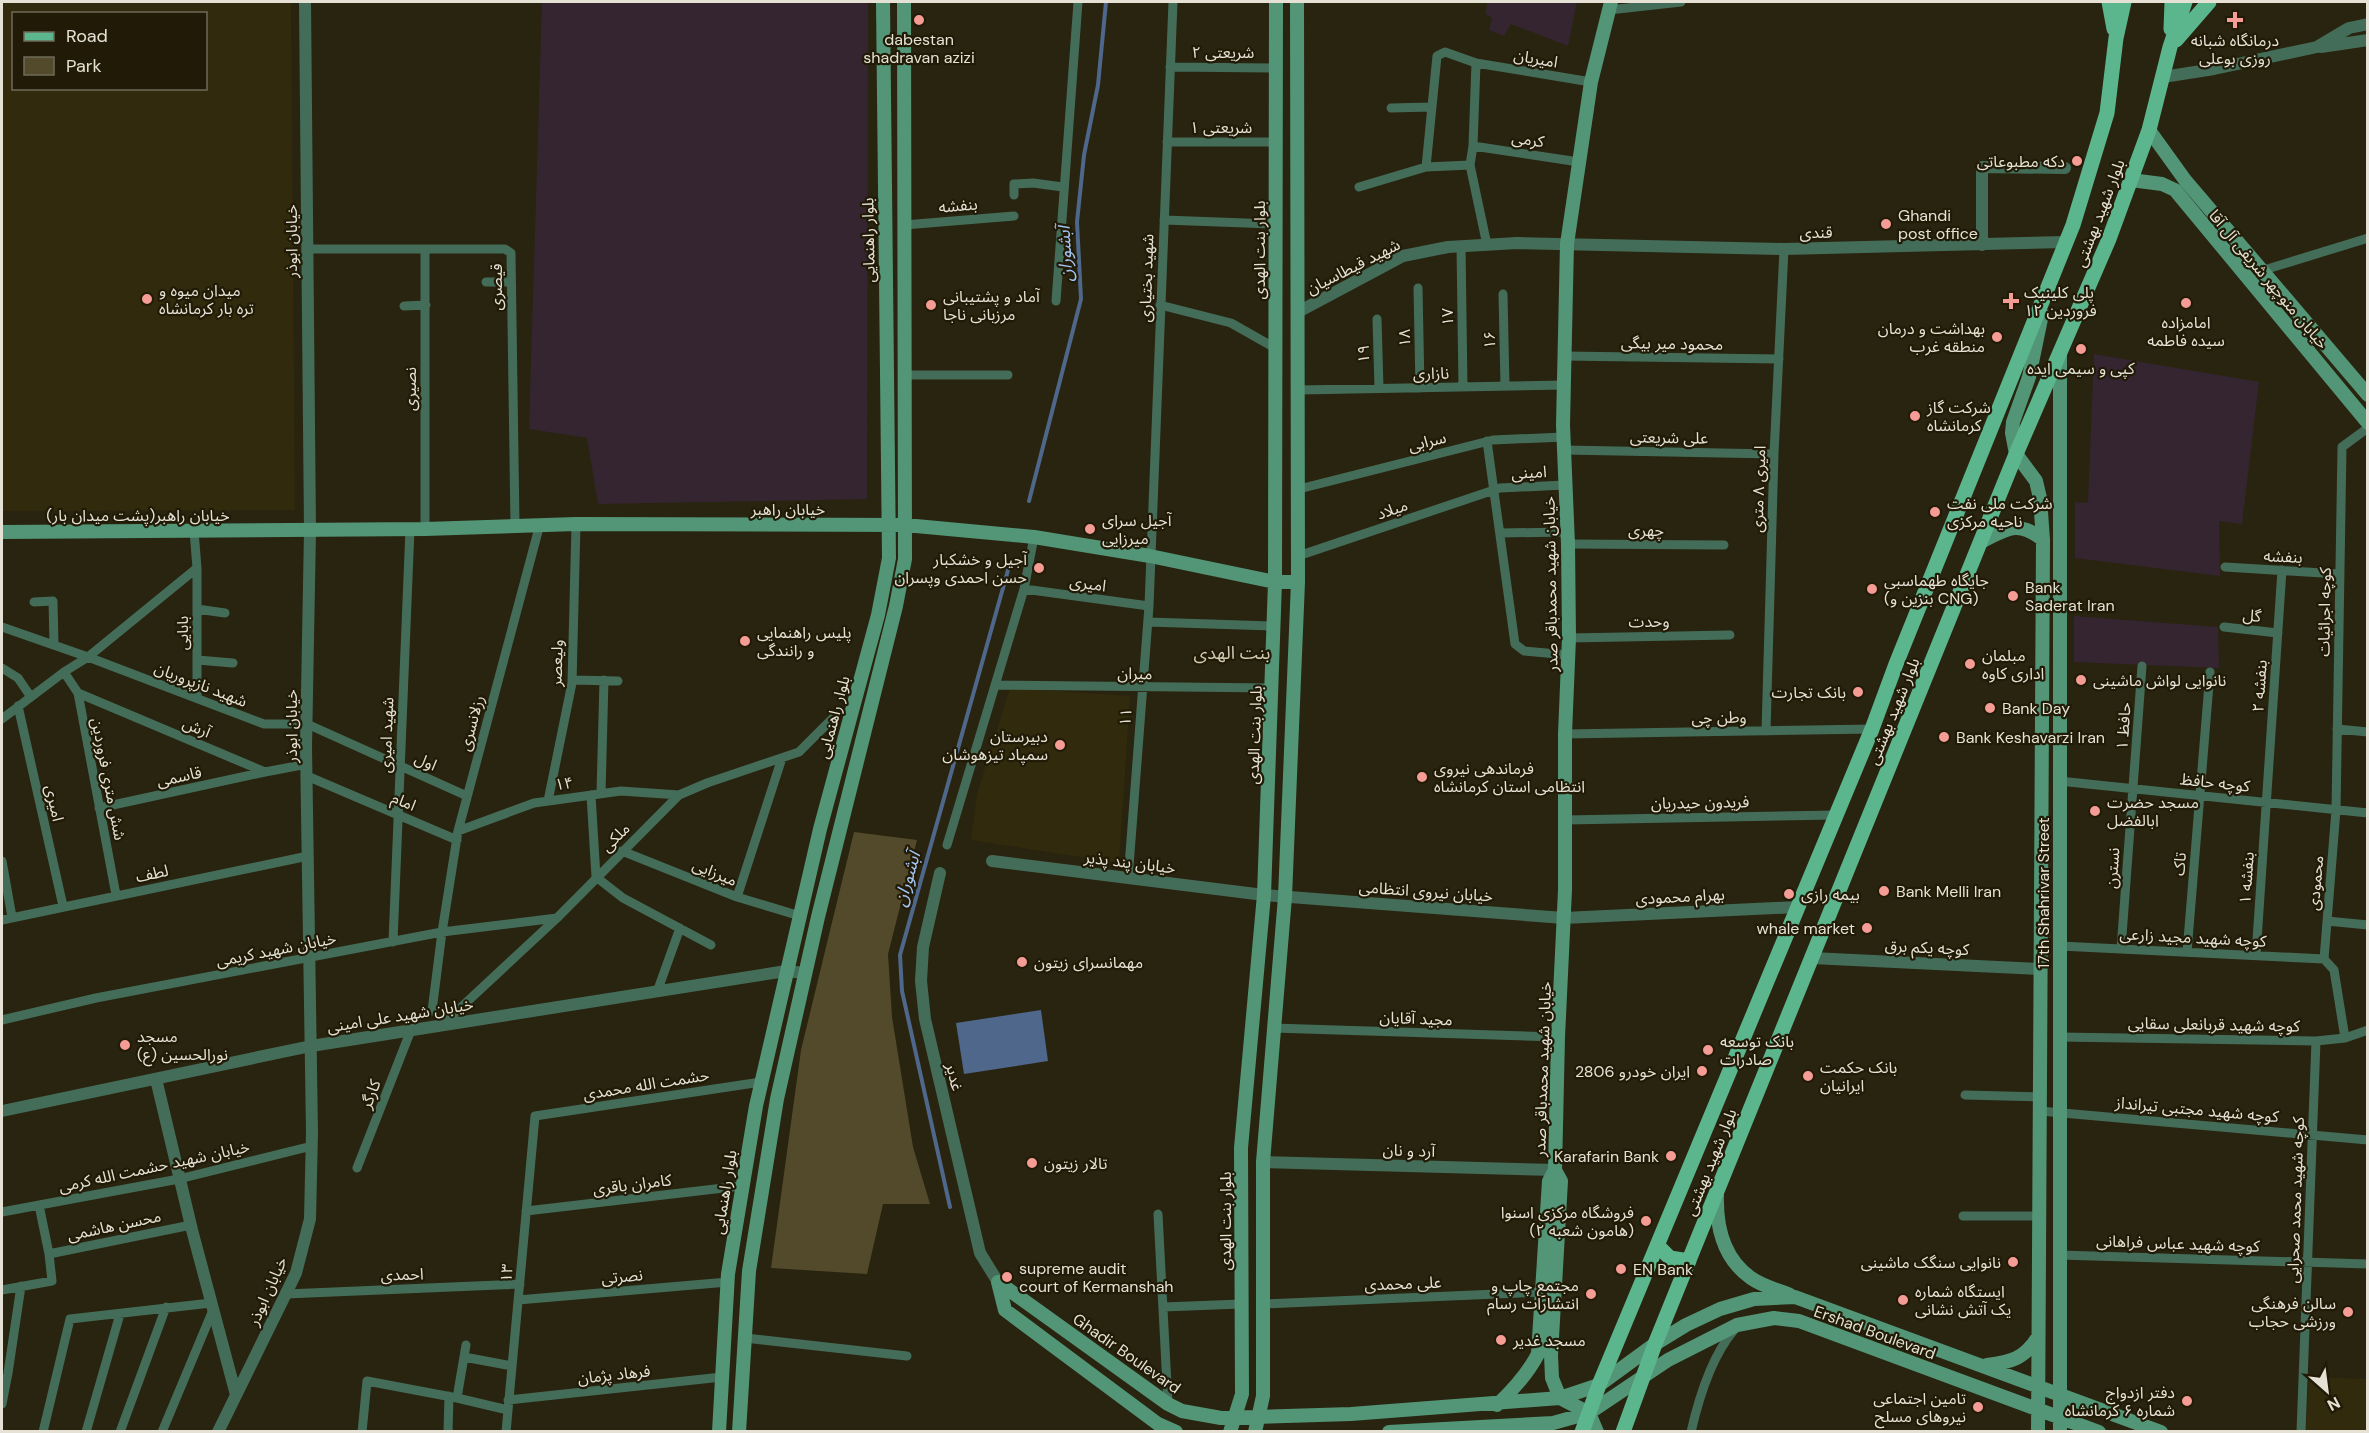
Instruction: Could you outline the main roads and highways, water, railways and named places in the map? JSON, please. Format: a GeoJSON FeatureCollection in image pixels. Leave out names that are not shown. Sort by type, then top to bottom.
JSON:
{"type":"FeatureCollection","features":[{"type":"Feature","properties":{"kind":"main road","name":"بلوار راهنمایی"},"geometry":{"type":"LineString","coordinates":[[718,1431],[728,1282],[741,1186],[761,1082],[820,829],[878,615],[889,558],[883,2]]}},
{"type":"Feature","properties":{"kind":"main road","name":"بلوار راهنمایی"},"geometry":{"type":"LineString","coordinates":[[739,1431],[749,1271],[762,1178],[777,1099],[805,973],[896,606],[905,559],[904,2]]}},
{"type":"Feature","properties":{"kind":"main road","name":"بلوار بنت الهدی"},"geometry":{"type":"LineString","coordinates":[[1230,1431],[1242,1394],[1241,1148],[1264,895],[1273,688],[1275,2]]}},
{"type":"Feature","properties":{"kind":"main road"},"geometry":{"type":"LineString","coordinates":[[1255,1431],[1263,1396],[1263,1162],[1285,897],[1298,582],[1297,2]]}},
{"type":"Feature","properties":{"kind":"main road"},"geometry":{"type":"LineString","coordinates":[[2109,2],[2116,38]]}},
{"type":"Feature","properties":{"kind":"main road"},"geometry":{"type":"LineString","coordinates":[[2116,38],[2124,2]]}},
{"type":"Feature","properties":{"kind":"main road"},"geometry":{"type":"LineString","coordinates":[[2170,47],[2172,2]]}},
{"type":"Feature","properties":{"kind":"main road","name":"بلوار شهید بهشتی"},"geometry":{"type":"LineString","coordinates":[[1623,1431],[1655,1344],[2016,454],[2132,180],[2149,130],[2170,47],[2185,2]]}},
{"type":"Feature","properties":{"kind":"main road"},"geometry":{"type":"LineString","coordinates":[[2170,47],[2209,2]]}},
{"type":"Feature","properties":{"kind":"main road","name":"خیابان شهید محمدباقر صدر"},"geometry":{"type":"LineString","coordinates":[[1497,1405],[1510,1393],[1538,1354],[1549,1181],[1555,1170],[1564,918],[1565,734],[1569,638],[1564,444],[1567,244],[1592,82],[1610,6]]}},
{"type":"Feature","properties":{"kind":"main road","name":"بلوار شهید بهشتی"},"geometry":{"type":"LineString","coordinates":[[1582,1431],[1599,1385],[1872,729],[2066,242],[2105,122],[2116,38]]}},
{"type":"Feature","properties":{"kind":"main road","name":"خیابان منوچهر شریفی آل آقا"},"geometry":{"type":"LineString","coordinates":[[2149,130],[2185,180],[2264,270],[2367,395]]}},
{"type":"Feature","properties":{"kind":"main road"},"geometry":{"type":"LineString","coordinates":[[1275,176],[1297,176]]}},
{"type":"Feature","properties":{"kind":"main road","name":"خیابان منوچهر شریفی آل آقا"},"geometry":{"type":"LineString","coordinates":[[2132,180],[2162,184],[2175,190],[2367,423]]}},
{"type":"Feature","properties":{"kind":"main road"},"geometry":{"type":"LineString","coordinates":[[2016,454],[2012,433],[2013,422],[2029,377],[2048,286]]}},
{"type":"Feature","properties":{"kind":"main road","name":"17th Shahrivar Street"},"geometry":{"type":"LineString","coordinates":[[2060,354],[2058,1394],[2060,1424]]}},
{"type":"Feature","properties":{"kind":"main road","name":"17th Shahrivar Street"},"geometry":{"type":"LineString","coordinates":[[2016,454],[2036,481],[2040,498],[2043,540],[2038,1431]]}},
{"type":"Feature","properties":{"kind":"main road","name":"خیابان راهبر"},"geometry":{"type":"LineString","coordinates":[[274,531],[424,529],[540,524],[905,525],[1034,537],[1150,556],[1275,582],[1298,582]]}},
{"type":"Feature","properties":{"kind":"main road"},"geometry":{"type":"LineString","coordinates":[[1981,542],[2006,529],[2019,527],[2031,530],[2043,540]]}},
{"type":"Feature","properties":{"kind":"main road","name":"خیابان راهبر(پشت میدان بار)"},"geometry":{"type":"LineString","coordinates":[[2,532],[274,531]]}},
{"type":"Feature","properties":{"kind":"main road","name":"خیابان شهید محمدباقر صدر"},"geometry":{"type":"LineString","coordinates":[[1555,1170],[1561,1181],[1551,1355],[1552,1378],[1560,1398]]}},
{"type":"Feature","properties":{"kind":"main road"},"geometry":{"type":"LineString","coordinates":[[1718,1190],[1717,1211],[1720,1234],[1729,1255],[1753,1279],[1795,1297]]}},
{"type":"Feature","properties":{"kind":"main road"},"geometry":{"type":"LineString","coordinates":[[1658,1246],[1670,1258],[1689,1261]]}},
{"type":"Feature","properties":{"kind":"main road","name":"Ghadir Boulevard"},"geometry":{"type":"LineString","coordinates":[[1176,1431],[1158,1424],[1005,1310],[998,1282],[1168,1404],[1207,1416],[1351,1414],[1497,1405],[1560,1398],[1599,1385]]}},
{"type":"Feature","properties":{"kind":"main road","name":"Ershad Boulevard"},"geometry":{"type":"LineString","coordinates":[[1599,1385],[1655,1344],[1686,1325],[1754,1299],[1795,1297],[2161,1431]]}},
{"type":"Feature","properties":{"kind":"main road","name":"Ershad Boulevard"},"geometry":{"type":"LineString","coordinates":[[1589,1413],[1644,1375],[1691,1347],[1737,1325],[1774,1318],[1799,1321],[2038,1409],[2060,1424],[2099,1431]]}},
{"type":"Feature","properties":{"kind":"main road"},"geometry":{"type":"LineString","coordinates":[[1892,1355],[1899,1335]]}},
{"type":"Feature","properties":{"kind":"main road"},"geometry":{"type":"LineString","coordinates":[[1983,1365],[2005,1362],[2019,1357],[2030,1350],[2038,1337]]}},
{"type":"Feature","properties":{"kind":"main road"},"geometry":{"type":"LineString","coordinates":[[1560,1398],[1589,1413],[1597,1431]]}},
{"type":"Feature","properties":{"kind":"main road"},"geometry":{"type":"LineString","coordinates":[[1389,1431],[1553,1423],[1589,1413]]}},
{"type":"Feature","properties":{"kind":"water"},"geometry":{"type":"Polygon","coordinates":[[[1041,1010],[1048,1061],[964,1074],[956,1023],[1041,1010]]]}},
{"type":"Feature","properties":{"kind":"waterway","name":"آبشوران"},"geometry":{"type":"LineString","coordinates":[[1029,501],[1081,299],[1077,222],[1084,155],[1098,85],[1106,2]]}},
{"type":"Feature","properties":{"kind":"waterway","name":"آبشوران"},"geometry":{"type":"LineString","coordinates":[[950,1207],[902,991],[900,955],[1010,563]]}},
{"type":"Feature","properties":{"kind":"place","name":"dabestan shadravan azizi"},"geometry":{"type":"Point","coordinates":[919,20]}},
{"type":"Feature","properties":{"kind":"place","name":"درمانگاه شبانه روزی بوعلی"},"geometry":{"type":"Point","coordinates":[2235,20]}},
{"type":"Feature","properties":{"kind":"place","name":"دکه مطبوعاتی"},"geometry":{"type":"Point","coordinates":[2077,161]}},
{"type":"Feature","properties":{"kind":"place","name":"Ghandi post office"},"geometry":{"type":"Point","coordinates":[1886,224]}},
{"type":"Feature","properties":{"kind":"place","name":"میدان میوه و تره بار کرمانشاه"},"geometry":{"type":"Point","coordinates":[147,299]}},
{"type":"Feature","properties":{"kind":"place","name":"پلی کلینیک ۱۲ فروردین"},"geometry":{"type":"Point","coordinates":[2011,301]}},
{"type":"Feature","properties":{"kind":"place","name":"امامزاده سیده فاطمه"},"geometry":{"type":"Point","coordinates":[2186,303]}},
{"type":"Feature","properties":{"kind":"place","name":"آماد و پشتیبانی مرزبانی ناجا"},"geometry":{"type":"Point","coordinates":[931,305]}},
{"type":"Feature","properties":{"kind":"place","name":"بهداشت و درمان منطقه غرب"},"geometry":{"type":"Point","coordinates":[1997,337]}},
{"type":"Feature","properties":{"kind":"place","name":"کپی و سیمی ایده"},"geometry":{"type":"Point","coordinates":[2081,349]}},
{"type":"Feature","properties":{"kind":"place","name":"شرکت گاز کرمانشاه"},"geometry":{"type":"Point","coordinates":[1915,416]}},
{"type":"Feature","properties":{"kind":"place","name":"شرکت ملی نفت ناحیه مرکزی"},"geometry":{"type":"Point","coordinates":[1935,512]}},
{"type":"Feature","properties":{"kind":"place","name":"آجیل سرای میرزایی"},"geometry":{"type":"Point","coordinates":[1090,529]}},
{"type":"Feature","properties":{"kind":"place","name":"آجیل و خشکبار حسن احمدی وپسران"},"geometry":{"type":"Point","coordinates":[1039,568]}},
{"type":"Feature","properties":{"kind":"place","name":"جایگاه طهماسبی (بنزین و CNG)"},"geometry":{"type":"Point","coordinates":[1872,589]}},
{"type":"Feature","properties":{"kind":"place","name":"Bank Saderat Iran"},"geometry":{"type":"Point","coordinates":[2013,596]}},
{"type":"Feature","properties":{"kind":"place","name":"پلیس راهنمایی و رانندگی"},"geometry":{"type":"Point","coordinates":[745,641]}},
{"type":"Feature","properties":{"kind":"place","name":"مبلمان اداری کاوه"},"geometry":{"type":"Point","coordinates":[1970,664]}},
{"type":"Feature","properties":{"kind":"place","name":"نانوایی لواش ماشینی"},"geometry":{"type":"Point","coordinates":[2081,680]}},
{"type":"Feature","properties":{"kind":"place","name":"بانک تجارت"},"geometry":{"type":"Point","coordinates":[1858,692]}},
{"type":"Feature","properties":{"kind":"place","name":"Bank Day"},"geometry":{"type":"Point","coordinates":[1990,708]}},
{"type":"Feature","properties":{"kind":"place","name":"Bank Keshavarzi Iran"},"geometry":{"type":"Point","coordinates":[1944,737]}},
{"type":"Feature","properties":{"kind":"place","name":"دبیرستان سمپاد تیزهوشان"},"geometry":{"type":"Point","coordinates":[1060,745]}},
{"type":"Feature","properties":{"kind":"place","name":"فرماندهی نیروی انتظامی استان کرمانشاه"},"geometry":{"type":"Point","coordinates":[1422,777]}},
{"type":"Feature","properties":{"kind":"place","name":"مسجد حضرت ابالفضل"},"geometry":{"type":"Point","coordinates":[2095,811]}},
{"type":"Feature","properties":{"kind":"place","name":"Bank Melli Iran"},"geometry":{"type":"Point","coordinates":[1884,891]}},
{"type":"Feature","properties":{"kind":"place","name":"بیمه رازی"},"geometry":{"type":"Point","coordinates":[1789,894]}},
{"type":"Feature","properties":{"kind":"place","name":"whale market"},"geometry":{"type":"Point","coordinates":[1867,928]}},
{"type":"Feature","properties":{"kind":"place","name":"مهمانسرای زیتون"},"geometry":{"type":"Point","coordinates":[1022,962]}},
{"type":"Feature","properties":{"kind":"place","name":"مسجد نورالحسین (ع)"},"geometry":{"type":"Point","coordinates":[125,1045]}},
{"type":"Feature","properties":{"kind":"place","name":"بانک توسعه صادرات"},"geometry":{"type":"Point","coordinates":[1708,1050]}},
{"type":"Feature","properties":{"kind":"place","name":"ایران خودرو 2806"},"geometry":{"type":"Point","coordinates":[1702,1071]}},
{"type":"Feature","properties":{"kind":"place","name":"بانک حکمت ایرانیان"},"geometry":{"type":"Point","coordinates":[1808,1076]}},
{"type":"Feature","properties":{"kind":"place","name":"Karafarin Bank"},"geometry":{"type":"Point","coordinates":[1671,1156]}},
{"type":"Feature","properties":{"kind":"place","name":"تالار زیتون"},"geometry":{"type":"Point","coordinates":[1032,1163]}},
{"type":"Feature","properties":{"kind":"place","name":"فروشگاه مرکزی اسنوا (هامون شعبه ۲)"},"geometry":{"type":"Point","coordinates":[1646,1221]}},
{"type":"Feature","properties":{"kind":"place","name":"نانوایی سنگک ماشینی"},"geometry":{"type":"Point","coordinates":[2013,1262]}},
{"type":"Feature","properties":{"kind":"place","name":"EN Bank"},"geometry":{"type":"Point","coordinates":[1621,1269]}},
{"type":"Feature","properties":{"kind":"place","name":"supreme audit court of Kermanshah"},"geometry":{"type":"Point","coordinates":[1007,1277]}},
{"type":"Feature","properties":{"kind":"place","name":"مجتمع چاپ و انتشارات رسام"},"geometry":{"type":"Point","coordinates":[1591,1294]}},
{"type":"Feature","properties":{"kind":"place","name":"ایستگاه شماره یک آتش نشانی"},"geometry":{"type":"Point","coordinates":[1903,1300]}},
{"type":"Feature","properties":{"kind":"place","name":"سالن فرهنگی ورزشی حجاب"},"geometry":{"type":"Point","coordinates":[2348,1312]}},
{"type":"Feature","properties":{"kind":"place","name":"مسجد غدیر"},"geometry":{"type":"Point","coordinates":[1501,1340]}},
{"type":"Feature","properties":{"kind":"place","name":"دفتر ازدواج شماره ۶ کرمانشاه"},"geometry":{"type":"Point","coordinates":[2187,1401]}},
{"type":"Feature","properties":{"kind":"place","name":"تامین اجتماعی نیروهای مسلح"},"geometry":{"type":"Point","coordinates":[1978,1407]}},
{"type":"Feature","properties":{"kind":"district","name":"بنت الهدی"},"geometry":{"type":"Point","coordinates":[1232,653]}}]}
